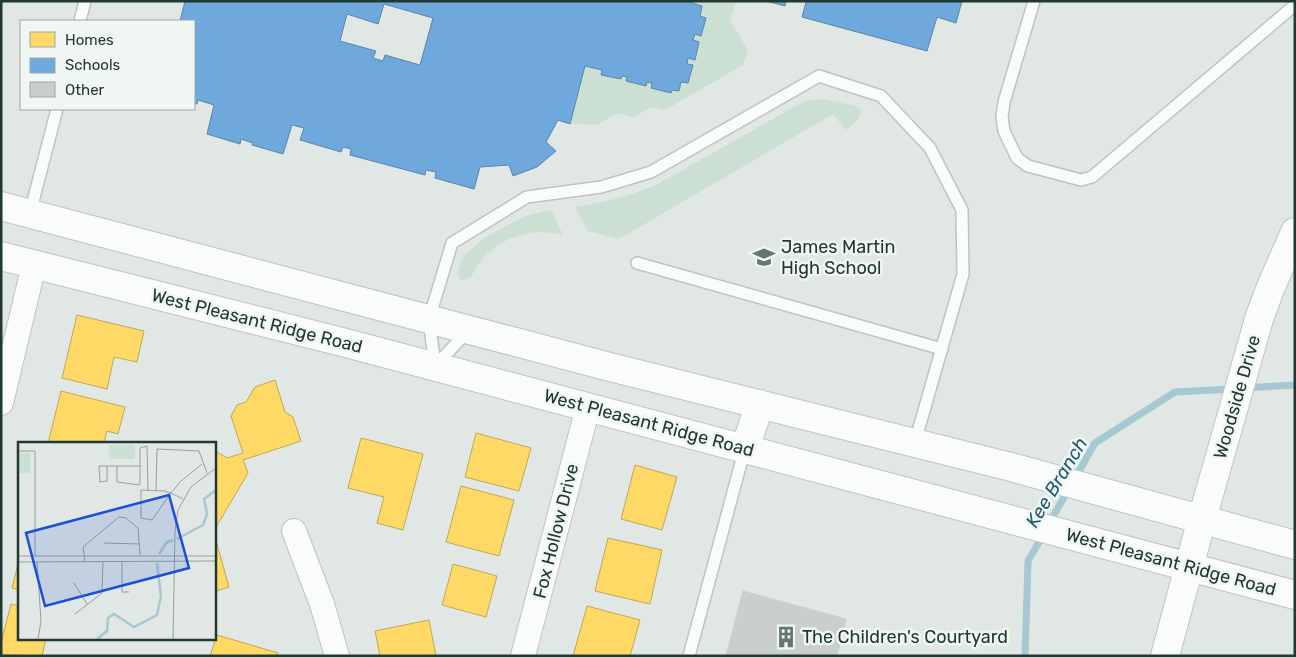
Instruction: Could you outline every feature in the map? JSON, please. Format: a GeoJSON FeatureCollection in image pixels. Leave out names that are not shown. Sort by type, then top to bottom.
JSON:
{"type":"FeatureCollection","features":[{"type":"Feature","properties":{"kind":"main road"},"geometry":{"type":"LineString","coordinates":[[1,206],[606,366],[1011,467],[1295,545]]}},
{"type":"Feature","properties":{"kind":"main road","name":"Woodside Drive"},"geometry":{"type":"LineString","coordinates":[[1165,656],[1259,319],[1295,232]]}},
{"type":"Feature","properties":{"kind":"main road","name":"West Pleasant Ridge Road"},"geometry":{"type":"LineString","coordinates":[[1,256],[435,366],[1295,595]]}},
{"type":"Feature","properties":{"kind":"main road"},"geometry":{"type":"LineString","coordinates":[[745,448],[760,404]]}},
{"type":"Feature","properties":{"kind":"street"},"geometry":{"type":"LineString","coordinates":[[1,403],[34,265]]}},
{"type":"Feature","properties":{"kind":"street","name":"Fox Hollow Drive"},"geometry":{"type":"LineString","coordinates":[[523,656],[588,407]]}},
{"type":"Feature","properties":{"kind":"street"},"geometry":{"type":"LineString","coordinates":[[294,530],[322,604],[337,656]]}},
{"type":"Feature","properties":{"kind":"lane"},"geometry":{"type":"LineString","coordinates":[[80,20],[85,1]]}},
{"type":"Feature","properties":{"kind":"lane"},"geometry":{"type":"LineString","coordinates":[[1034,1],[1004,102],[1002,117],[1004,131],[1017,158],[1028,166],[1081,180],[1092,177],[1295,4]]}},
{"type":"Feature","properties":{"kind":"lane"},"geometry":{"type":"LineString","coordinates":[[435,366],[429,319],[452,243],[527,197],[601,187],[651,172],[820,76],[881,96],[930,148],[962,210],[963,274],[915,442]]}},
{"type":"Feature","properties":{"kind":"lane"},"geometry":{"type":"LineString","coordinates":[[30,214],[57,110]]}},
{"type":"Feature","properties":{"kind":"lane"},"geometry":{"type":"LineString","coordinates":[[637,262],[942,349]]}},
{"type":"Feature","properties":{"kind":"lane"},"geometry":{"type":"LineString","coordinates":[[435,366],[469,330]]}},
{"type":"Feature","properties":{"kind":"lane"},"geometry":{"type":"LineString","coordinates":[[690,656],[745,448]]}},
{"type":"Feature","properties":{"kind":"green space"},"geometry":{"type":"Polygon","coordinates":[[[686,1],[736,1],[730,21],[748,50],[743,65],[665,110],[651,107],[634,117],[617,113],[597,125],[570,124],[585,66],[602,70],[602,75],[621,79],[622,76],[646,86],[647,82],[652,83],[651,88],[679,91],[681,82],[688,83],[693,65],[687,64],[688,58],[695,59],[699,42],[693,40],[695,34],[701,36],[706,18],[700,16],[702,6],[686,1]]]}},
{"type":"Feature","properties":{"kind":"green space"},"geometry":{"type":"Polygon","coordinates":[[[822,99],[856,106],[860,109],[859,118],[848,129],[845,129],[833,114],[619,239],[588,231],[575,207],[617,198],[658,184],[801,103],[822,99]]]}},
{"type":"Feature","properties":{"kind":"green space"},"geometry":{"type":"Polygon","coordinates":[[[551,210],[563,235],[543,232],[513,238],[503,242],[487,254],[470,278],[461,280],[457,275],[461,261],[469,251],[486,237],[525,216],[551,210]]]}},
{"type":"Feature","properties":{"kind":"building: Homes"},"geometry":{"type":"Polygon","coordinates":[[[77,315],[144,331],[137,362],[114,357],[107,389],[62,378],[77,315]]]}},
{"type":"Feature","properties":{"kind":"building: Homes"},"geometry":{"type":"Polygon","coordinates":[[[275,380],[285,412],[293,417],[301,441],[243,460],[248,473],[215,529],[215,451],[227,458],[243,453],[231,416],[237,405],[246,402],[255,387],[275,380]]]}},
{"type":"Feature","properties":{"kind":"building: Homes"},"geometry":{"type":"Polygon","coordinates":[[[61,391],[125,407],[118,434],[107,431],[104,442],[48,442],[61,391]]]}},
{"type":"Feature","properties":{"kind":"building: Homes"},"geometry":{"type":"Polygon","coordinates":[[[476,433],[531,448],[519,491],[465,477],[476,433]]]}},
{"type":"Feature","properties":{"kind":"building: Homes"},"geometry":{"type":"Polygon","coordinates":[[[361,438],[423,454],[403,530],[377,523],[384,497],[348,488],[361,438]]]}},
{"type":"Feature","properties":{"kind":"building: Homes"},"geometry":{"type":"Polygon","coordinates":[[[635,465],[677,477],[662,530],[621,519],[635,465]]]}},
{"type":"Feature","properties":{"kind":"building: Homes"},"geometry":{"type":"Polygon","coordinates":[[[461,486],[514,500],[499,556],[446,542],[461,486]]]}},
{"type":"Feature","properties":{"kind":"building: Homes"},"geometry":{"type":"Polygon","coordinates":[[[215,537],[229,587],[215,592],[215,537]]]}},
{"type":"Feature","properties":{"kind":"building: Homes"},"geometry":{"type":"Polygon","coordinates":[[[608,538],[662,550],[650,604],[595,591],[608,538]]]}},
{"type":"Feature","properties":{"kind":"building: Homes"},"geometry":{"type":"Polygon","coordinates":[[[18,564],[18,590],[12,588],[18,564]]]}},
{"type":"Feature","properties":{"kind":"building: Homes"},"geometry":{"type":"Polygon","coordinates":[[[453,564],[497,576],[486,617],[442,605],[453,564]]]}},
{"type":"Feature","properties":{"kind":"building: Homes"},"geometry":{"type":"Polygon","coordinates":[[[11,604],[18,606],[18,640],[46,640],[42,656],[1,655],[1,643],[11,604]]]}},
{"type":"Feature","properties":{"kind":"building: Homes"},"geometry":{"type":"Polygon","coordinates":[[[587,606],[640,620],[630,656],[573,656],[587,606]]]}},
{"type":"Feature","properties":{"kind":"building: Homes"},"geometry":{"type":"Polygon","coordinates":[[[429,620],[436,656],[380,656],[375,631],[429,620]]]}},
{"type":"Feature","properties":{"kind":"building: Homes"},"geometry":{"type":"Polygon","coordinates":[[[217,635],[278,653],[277,656],[210,656],[217,635]]]}},
{"type":"Feature","properties":{"kind":"building: Schools"},"geometry":{"type":"Polygon","coordinates":[[[185,1],[686,1],[702,6],[700,16],[706,18],[701,36],[695,34],[693,40],[699,42],[695,60],[688,58],[687,64],[693,65],[688,83],[681,82],[679,91],[672,90],[671,93],[651,88],[652,83],[647,82],[646,86],[626,81],[627,77],[622,76],[621,79],[601,75],[602,70],[585,66],[570,124],[558,120],[546,142],[556,151],[537,167],[513,176],[509,165],[480,167],[474,189],[435,178],[436,172],[426,170],[425,175],[350,155],[351,149],[343,147],[341,152],[300,140],[304,128],[292,125],[283,154],[252,145],[253,143],[241,139],[240,144],[207,134],[214,105],[198,100],[197,104],[195,103],[195,20],[180,20],[185,1]],[[384,4],[378,24],[347,14],[340,41],[376,51],[373,58],[383,61],[385,55],[420,65],[433,18],[384,4]]]}},
{"type":"Feature","properties":{"kind":"building: Schools"},"geometry":{"type":"Polygon","coordinates":[[[766,1],[786,1],[785,6],[766,1]]]}},
{"type":"Feature","properties":{"kind":"building: Schools"},"geometry":{"type":"Polygon","coordinates":[[[802,1],[962,1],[956,23],[937,17],[927,51],[802,17],[806,2],[802,1]]]}},
{"type":"Feature","properties":{"kind":"building: Other","name":"The Children's Courtyard"},"geometry":{"type":"Polygon","coordinates":[[[743,591],[846,619],[837,656],[726,656],[743,591]]]}},
{"type":"Feature","properties":{"kind":"waterway","name":"Kee Branch"},"geometry":{"type":"LineString","coordinates":[[1245,388],[1295,385]]}},
{"type":"Feature","properties":{"kind":"waterway","name":"Kee Branch"},"geometry":{"type":"LineString","coordinates":[[1074,480],[1095,443],[1175,392],[1232,389]]}},
{"type":"Feature","properties":{"kind":"waterway","name":"Kee Branch"},"geometry":{"type":"LineString","coordinates":[[1049,523],[1069,489]]}},
{"type":"Feature","properties":{"kind":"waterway","name":"Kee Branch"},"geometry":{"type":"LineString","coordinates":[[1025,656],[1028,561],[1043,535]]}},
{"type":"Feature","properties":{"kind":"place","name":"James Martin High School"},"geometry":{"type":"Point","coordinates":[764,257]}},
{"type":"Feature","properties":{"kind":"place","name":"The Children's Courtyard"},"geometry":{"type":"Point","coordinates":[786,637]}}]}
